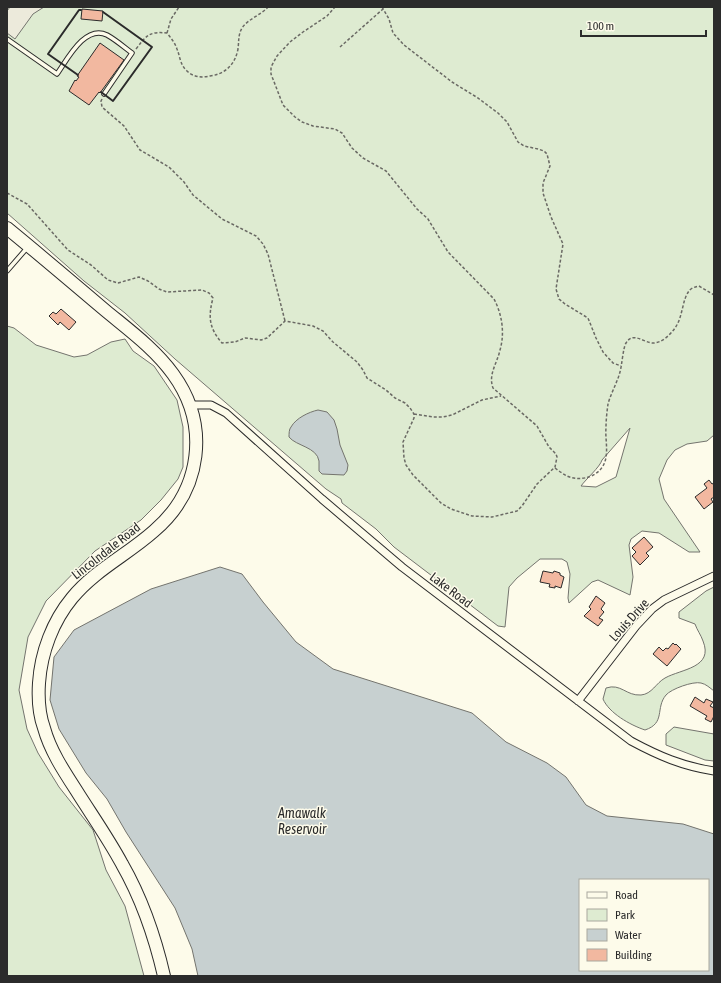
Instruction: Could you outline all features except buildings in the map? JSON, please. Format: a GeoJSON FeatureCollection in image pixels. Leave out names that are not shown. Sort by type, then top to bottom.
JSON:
{"type":"FeatureCollection","features":[{"type":"Feature","properties":{"kind":"main road","name":"Lincolndale Road"},"geometry":{"type":"LineString","coordinates":[[7,228],[151,349],[174,375],[190,405],[194,419],[197,445],[192,472],[183,497],[167,520],[156,530],[93,576],[72,598],[62,611],[49,638],[41,666],[39,681],[40,712],[50,745],[68,778],[112,846],[132,882],[149,922],[164,976]]}},
{"type":"Feature","properties":{"kind":"street","name":"Lake Road"},"geometry":{"type":"LineString","coordinates":[[190,405],[211,406],[226,413],[407,571],[631,741],[652,752],[681,764],[714,771]]}},
{"type":"Feature","properties":{"kind":"street","name":"Louis Drive"},"geometry":{"type":"LineString","coordinates":[[578,701],[636,626],[652,609],[664,600],[714,576]]}},
{"type":"Feature","properties":{"kind":"lane"},"geometry":{"type":"LineString","coordinates":[[7,39],[57,74],[82,40],[92,34],[106,35],[132,53],[104,94]]}},
{"type":"Feature","properties":{"kind":"lane"},"geometry":{"type":"LineString","coordinates":[[7,271],[29,246]]}},
{"type":"Feature","properties":{"kind":"path"},"geometry":{"type":"LineString","coordinates":[[167,33],[170,19],[179,7]]}},
{"type":"Feature","properties":{"kind":"path"},"geometry":{"type":"LineString","coordinates":[[132,53],[148,35],[156,32],[167,33],[174,42],[180,61],[186,70],[195,76],[205,77],[219,75],[229,69],[235,60],[238,49],[239,34],[243,26],[268,7]]}},
{"type":"Feature","properties":{"kind":"path"},"geometry":{"type":"LineString","coordinates":[[335,7],[327,16],[290,42],[277,56],[271,67],[271,74],[283,105],[302,122],[313,126],[335,129],[342,133],[352,148],[363,158],[386,171],[417,209],[428,219],[448,252],[494,299],[499,307],[502,339],[490,381],[493,388],[501,396],[537,426],[549,447],[556,454],[557,462],[537,484],[517,511],[492,517],[480,517],[451,509],[441,503],[413,475],[406,465],[403,442],[414,418],[414,414]]}},
{"type":"Feature","properties":{"kind":"path"},"geometry":{"type":"LineString","coordinates":[[340,47],[383,8],[389,19],[393,33],[404,46],[452,82],[478,98],[498,113],[507,122],[518,142],[524,146],[544,151],[547,154],[550,166],[543,183],[543,193],[551,217],[563,244],[556,289],[559,299],[588,318],[603,352],[613,363],[621,366]]}},
{"type":"Feature","properties":{"kind":"path"},"geometry":{"type":"LineString","coordinates":[[104,94],[101,101],[102,107],[124,126],[140,150],[169,168],[184,182],[193,195],[218,216],[234,226],[256,236],[263,244],[272,266],[285,321]]}},
{"type":"Feature","properties":{"kind":"path"},"geometry":{"type":"LineString","coordinates":[[7,193],[27,204],[68,250],[91,265],[108,280],[118,283],[139,277],[148,281],[158,289],[167,292],[202,290],[209,292],[213,298],[209,314],[211,324],[218,339],[222,343],[235,342],[245,338],[261,340],[267,338],[285,321]]}},
{"type":"Feature","properties":{"kind":"path"},"geometry":{"type":"LineString","coordinates":[[554,467],[568,477],[575,479],[592,476],[600,470],[606,457],[605,429],[608,403],[620,373],[626,342],[631,338],[637,337],[643,341],[654,343],[664,340],[677,325],[689,291],[699,286],[714,295]]}},
{"type":"Feature","properties":{"kind":"path"},"geometry":{"type":"LineString","coordinates":[[285,321],[313,326],[323,331],[333,342],[358,362],[367,378],[386,390],[395,398],[405,403],[414,414],[443,417],[452,415],[482,400],[501,396]]}},
{"type":"Feature","properties":{"kind":"green space"},"geometry":{"type":"Polygon","coordinates":[[[7,7],[714,7],[714,435],[707,441],[687,444],[675,450],[667,460],[659,479],[664,499],[700,552],[689,552],[659,533],[642,531],[631,539],[629,545],[633,577],[630,595],[598,580],[592,582],[569,603],[570,574],[567,562],[562,559],[540,559],[517,578],[509,587],[505,627],[498,626],[394,547],[376,529],[342,503],[341,499],[326,489],[175,359],[125,313],[84,281],[7,213],[7,7]],[[630,428],[581,486],[596,487],[616,477],[630,428]]]}},
{"type":"Feature","properties":{"kind":"green space"},"geometry":{"type":"Polygon","coordinates":[[[7,326],[14,328],[36,345],[74,357],[87,355],[111,342],[125,339],[133,351],[154,366],[177,400],[183,427],[183,467],[178,479],[161,500],[141,520],[95,551],[46,601],[28,637],[19,690],[27,729],[38,753],[59,787],[93,830],[106,870],[125,906],[144,976],[7,976],[7,326]]]}},
{"type":"Feature","properties":{"kind":"green space"},"geometry":{"type":"Polygon","coordinates":[[[714,587],[714,691],[705,684],[701,683],[688,684],[672,690],[663,700],[656,723],[645,730],[633,725],[615,714],[603,699],[606,688],[616,687],[631,694],[645,694],[665,678],[694,666],[704,657],[705,650],[703,641],[695,624],[679,618],[679,612],[706,591],[714,587]]]}},
{"type":"Feature","properties":{"kind":"green space"},"geometry":{"type":"Polygon","coordinates":[[[674,727],[714,734],[714,761],[705,760],[666,745],[666,734],[674,727]]]}},
{"type":"Feature","properties":{"kind":"shaded area"},"geometry":{"type":"Polygon","coordinates":[[[10,7],[44,7],[33,14],[15,39],[7,33],[7,11],[10,7]]]}},
{"type":"Feature","properties":{"kind":"water"},"geometry":{"type":"Polygon","coordinates":[[[318,410],[327,412],[334,420],[340,445],[348,465],[347,471],[344,475],[322,474],[319,471],[319,461],[317,456],[289,437],[290,429],[299,418],[318,410]]]}},
{"type":"Feature","properties":{"kind":"water","name":"Amawalk Reservoir"},"geometry":{"type":"Polygon","coordinates":[[[220,567],[242,574],[296,642],[333,669],[472,713],[506,742],[547,763],[566,777],[586,805],[607,816],[683,824],[714,834],[714,976],[198,976],[192,949],[175,908],[126,832],[107,799],[86,773],[59,729],[50,700],[54,657],[74,630],[151,589],[220,567]]]}},
{"type":"Feature","properties":{"kind":"wall"},"geometry":{"type":"LineString","coordinates":[[78,75],[48,54],[79,10],[81,10]]}},
{"type":"Feature","properties":{"kind":"wall"},"geometry":{"type":"LineString","coordinates":[[101,92],[113,101],[152,47],[103,12]]}}]}
